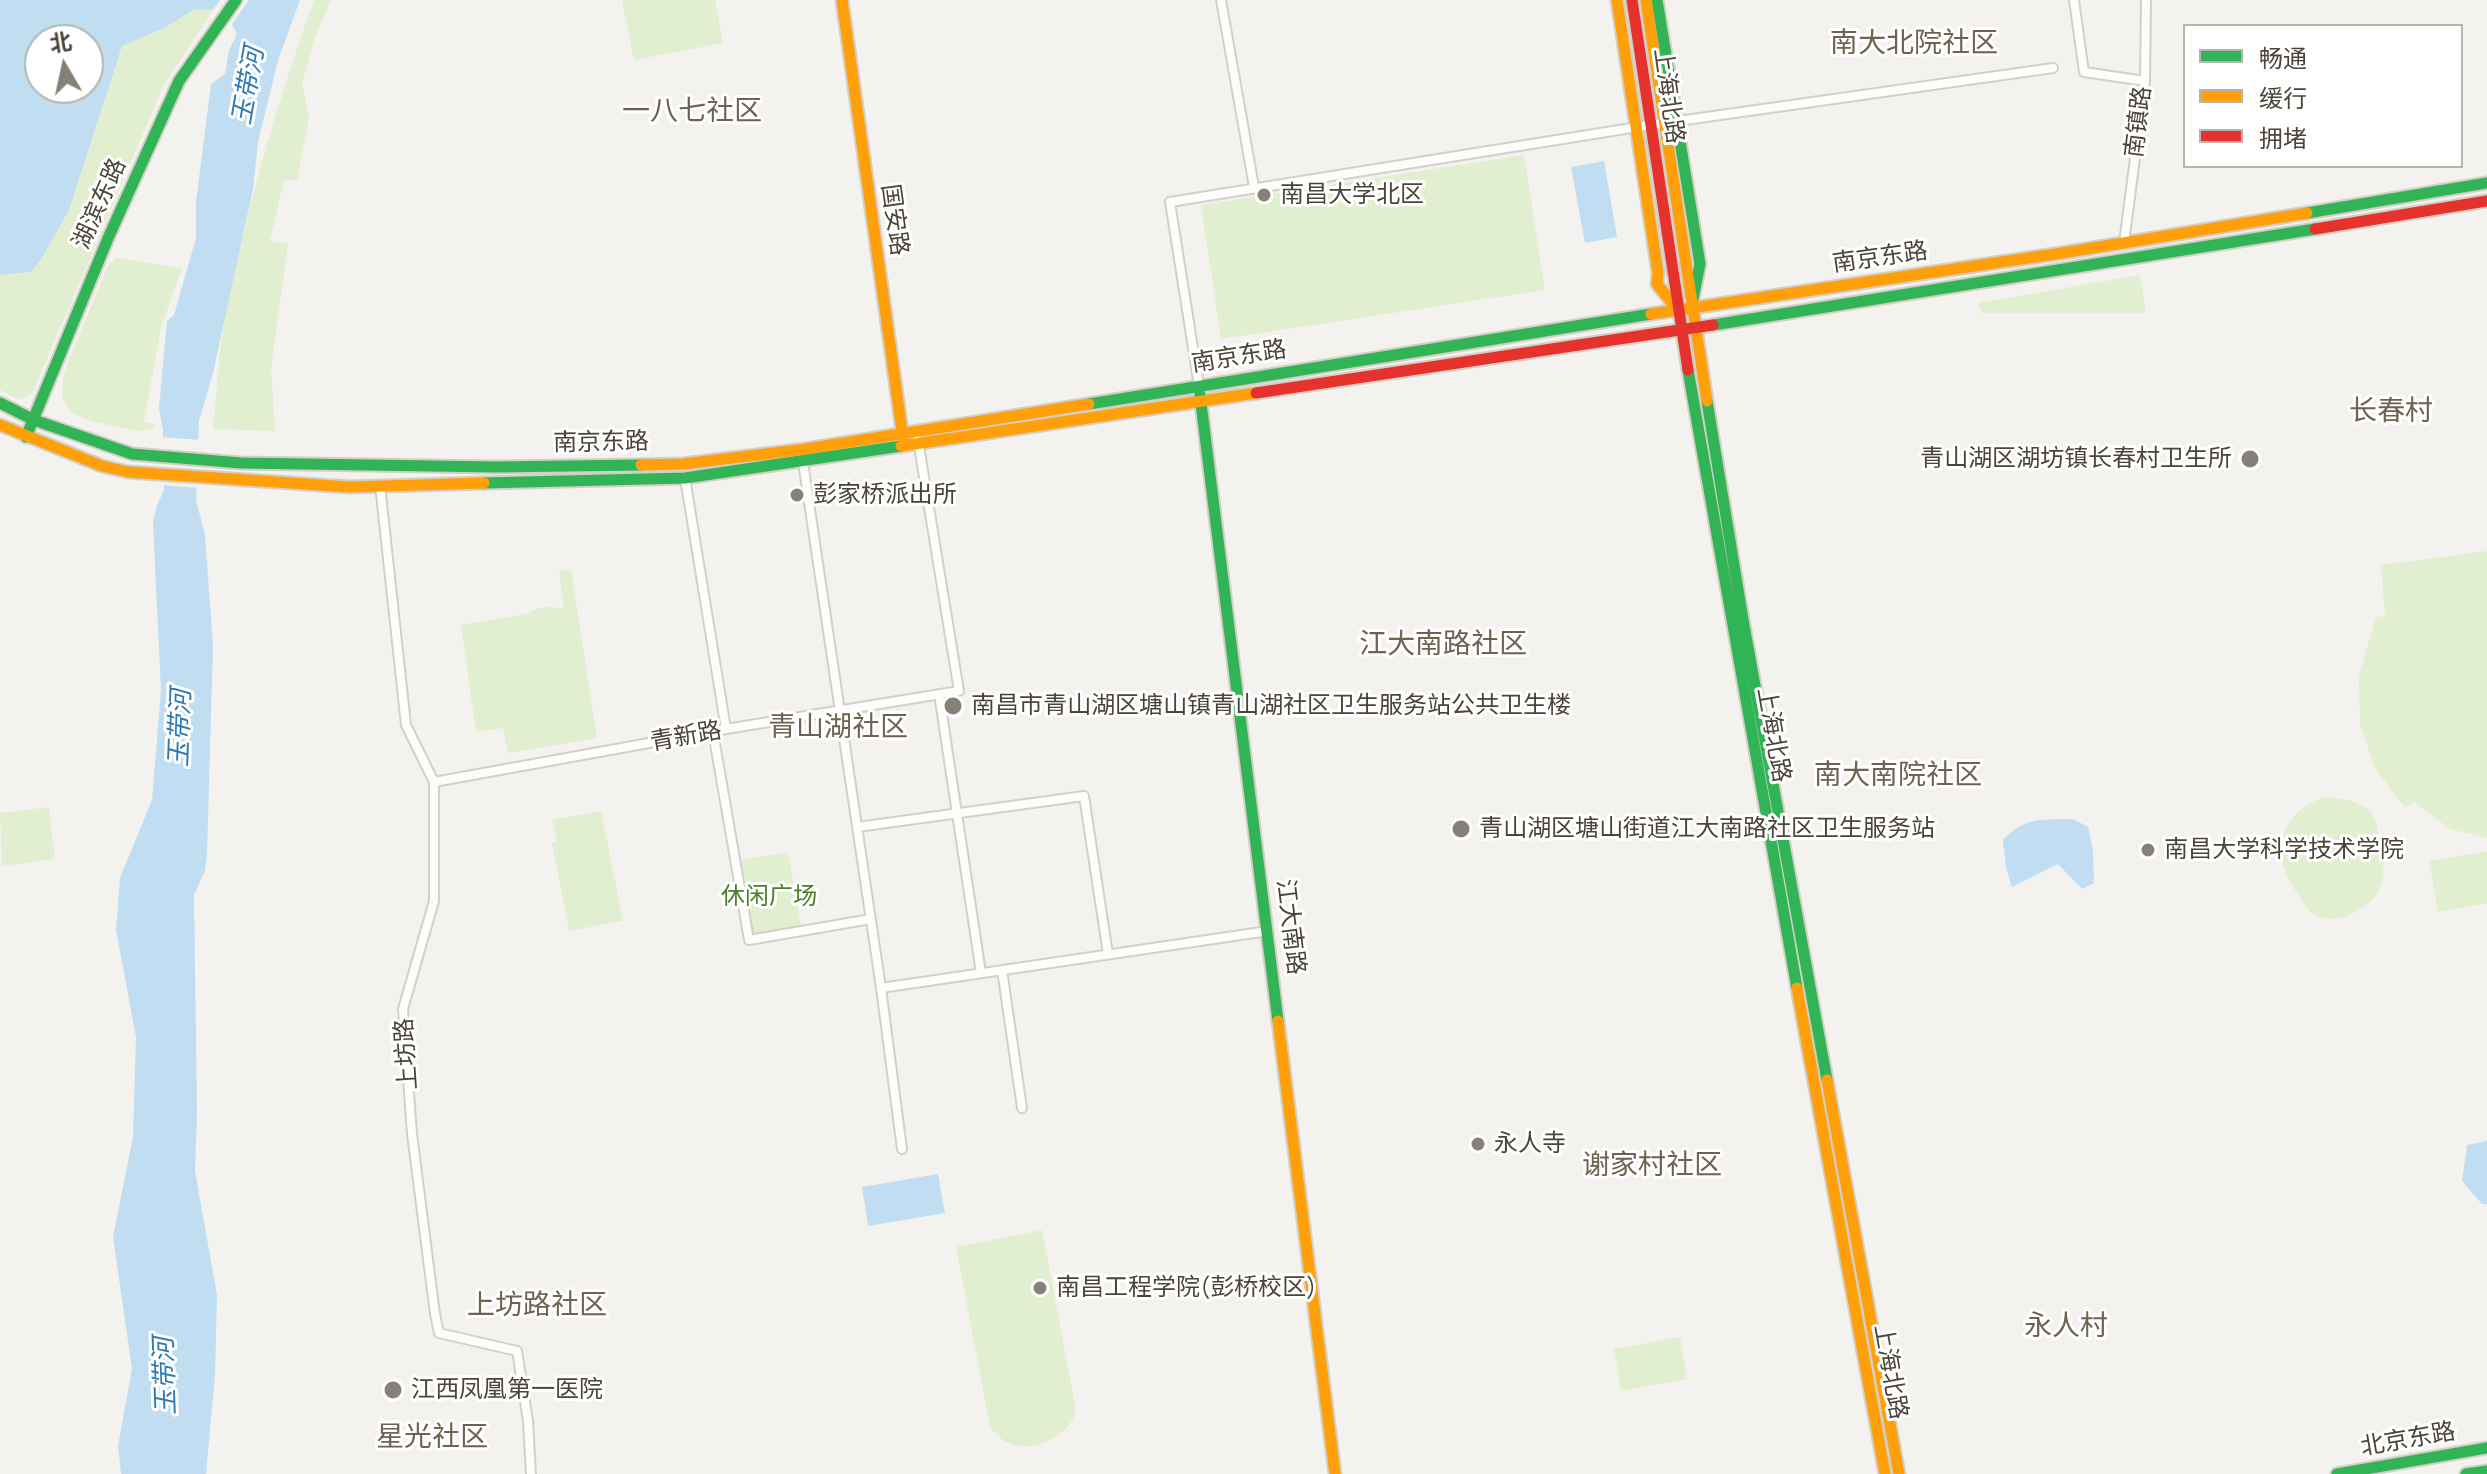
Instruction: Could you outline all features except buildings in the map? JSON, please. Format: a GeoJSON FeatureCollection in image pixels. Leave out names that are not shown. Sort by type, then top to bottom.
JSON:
{"type":"FeatureCollection","features":[{"type":"Feature","properties":{"kind":"main road","name":"湖滨东路"},"geometry":{"type":"LineString","coordinates":[[26,437],[109,236],[179,81],[236,0]]}},
{"type":"Feature","properties":{"kind":"main road","name":"国安路"},"geometry":{"type":"LineString","coordinates":[[842,0],[904,446]]}},
{"type":"Feature","properties":{"kind":"main road"},"geometry":{"type":"LineString","coordinates":[[1617,0],[1658,273],[1657,284],[1678,310]]}},
{"type":"Feature","properties":{"kind":"main road","name":"上海北路"},"geometry":{"type":"LineString","coordinates":[[1632,0],[1681,331],[1764,815],[1885,1474]]}},
{"type":"Feature","properties":{"kind":"main road","name":"上海北路"},"geometry":{"type":"LineString","coordinates":[[1646,0],[1670,122],[1692,308],[1743,620],[1899,1474]]}},
{"type":"Feature","properties":{"kind":"main road"},"geometry":{"type":"LineString","coordinates":[[1657,0],[1670,122]]}},
{"type":"Feature","properties":{"kind":"main road","name":"南京东路"},"geometry":{"type":"LineString","coordinates":[[0,403],[34,420],[132,454],[241,463],[496,467],[683,464],[806,449],[1678,310],[2124,243],[2487,183]]}},
{"type":"Feature","properties":{"kind":"main road","name":"南京东路"},"geometry":{"type":"LineString","coordinates":[[0,425],[102,466],[158,475],[350,487],[685,478],[1681,331],[2487,201]]}},
{"type":"Feature","properties":{"kind":"main road","name":"江大南路"},"geometry":{"type":"LineString","coordinates":[[1199,386],[1335,1474]]}},
{"type":"Feature","properties":{"kind":"main road","name":"北京东路"},"geometry":{"type":"LineString","coordinates":[[2337,1474],[2487,1448]]}},
{"type":"Feature","properties":{"kind":"main road","name":"北京东路"},"geometry":{"type":"LineString","coordinates":[[2466,1474],[2487,1471]]}},
{"type":"Feature","properties":{"kind":"street"},"geometry":{"type":"LineString","coordinates":[[1221,0],[1254,187]]}},
{"type":"Feature","properties":{"kind":"street"},"geometry":{"type":"LineString","coordinates":[[2074,0],[2084,72],[2145,81]]}},
{"type":"Feature","properties":{"kind":"street","name":"南镇路"},"geometry":{"type":"LineString","coordinates":[[2124,243],[2145,81],[2146,0]]}},
{"type":"Feature","properties":{"kind":"street"},"geometry":{"type":"LineString","coordinates":[[1199,386],[1170,202],[1636,127],[2053,68]]}},
{"type":"Feature","properties":{"kind":"street"},"geometry":{"type":"LineString","coordinates":[[916,430],[959,691],[939,694],[981,973]]}},
{"type":"Feature","properties":{"kind":"street"},"geometry":{"type":"LineString","coordinates":[[803,462],[902,1149]]}},
{"type":"Feature","properties":{"kind":"street"},"geometry":{"type":"LineString","coordinates":[[685,478],[726,729]]}},
{"type":"Feature","properties":{"kind":"street","name":"上坊路"},"geometry":{"type":"LineString","coordinates":[[380,485],[406,725],[434,782],[434,901],[403,1009],[412,1134],[435,1314],[439,1333],[517,1351],[528,1421],[531,1474]]}},
{"type":"Feature","properties":{"kind":"street","name":"青新路"},"geometry":{"type":"LineString","coordinates":[[434,782],[939,694]]}},
{"type":"Feature","properties":{"kind":"street"},"geometry":{"type":"LineString","coordinates":[[713,732],[749,940],[871,919]]}},
{"type":"Feature","properties":{"kind":"street"},"geometry":{"type":"LineString","coordinates":[[857,827],[1084,796],[1108,954]]}},
{"type":"Feature","properties":{"kind":"street"},"geometry":{"type":"LineString","coordinates":[[881,988],[1268,931]]}},
{"type":"Feature","properties":{"kind":"street"},"geometry":{"type":"LineString","coordinates":[[1002,970],[1022,1108]]}},
{"type":"Feature","properties":{"kind":"green space"},"geometry":{"type":"Polygon","coordinates":[[[314,0],[331,0],[316,35],[302,83],[309,117],[297,180],[284,180],[270,241],[288,244],[271,368],[275,431],[213,429],[223,333],[242,238],[275,118],[314,0]]]}},
{"type":"Feature","properties":{"kind":"green space"},"geometry":{"type":"Polygon","coordinates":[[[622,0],[715,0],[723,43],[634,60],[622,0]]]}},
{"type":"Feature","properties":{"kind":"green space"},"geometry":{"type":"Polygon","coordinates":[[[195,9],[213,10],[163,87],[32,394],[19,400],[0,390],[0,275],[31,272],[69,210],[122,46],[166,27],[195,9]]]}},
{"type":"Feature","properties":{"kind":"green space"},"geometry":{"type":"Polygon","coordinates":[[[1524,155],[1545,290],[1221,339],[1201,205],[1524,155]]]}},
{"type":"Feature","properties":{"kind":"green space"},"geometry":{"type":"Polygon","coordinates":[[[116,258],[182,268],[161,327],[144,422],[154,424],[153,429],[137,431],[91,421],[71,413],[62,397],[63,379],[70,357],[108,266],[116,258]]]}},
{"type":"Feature","properties":{"kind":"green space"},"geometry":{"type":"Polygon","coordinates":[[[2140,275],[2146,313],[1982,313],[1978,303],[2140,275]]]}},
{"type":"Feature","properties":{"kind":"green space"},"geometry":{"type":"Polygon","coordinates":[[[2487,551],[2487,838],[2450,829],[2414,802],[2405,808],[2375,768],[2360,724],[2359,676],[2376,617],[2385,616],[2381,565],[2487,551]]]}},
{"type":"Feature","properties":{"kind":"green space"},"geometry":{"type":"Polygon","coordinates":[[[571,569],[597,738],[508,753],[503,728],[476,732],[461,625],[525,614],[544,607],[564,609],[559,571],[571,569]]]}},
{"type":"Feature","properties":{"kind":"green space"},"geometry":{"type":"Polygon","coordinates":[[[2325,797],[2352,801],[2365,807],[2374,817],[2384,874],[2374,898],[2351,914],[2332,919],[2312,913],[2306,907],[2289,880],[2282,851],[2288,825],[2309,804],[2325,797]]]}},
{"type":"Feature","properties":{"kind":"green space"},"geometry":{"type":"Polygon","coordinates":[[[49,807],[55,859],[2,866],[0,813],[49,807]]]}},
{"type":"Feature","properties":{"kind":"green space"},"geometry":{"type":"Polygon","coordinates":[[[601,811],[623,921],[569,931],[552,843],[557,842],[552,820],[601,811]]]}},
{"type":"Feature","properties":{"kind":"green space"},"geometry":{"type":"Polygon","coordinates":[[[2487,851],[2487,903],[2438,912],[2429,861],[2487,851]]]}},
{"type":"Feature","properties":{"kind":"green space","name":"休闲广场"},"geometry":{"type":"Polygon","coordinates":[[[788,852],[802,931],[749,940],[736,861],[788,852]]]}},
{"type":"Feature","properties":{"kind":"green space"},"geometry":{"type":"Polygon","coordinates":[[[1042,1230],[1076,1410],[1067,1428],[1059,1435],[1040,1444],[1019,1446],[1004,1440],[990,1427],[956,1247],[1042,1230]]]}},
{"type":"Feature","properties":{"kind":"green space"},"geometry":{"type":"Polygon","coordinates":[[[1680,1337],[1687,1379],[1621,1391],[1614,1349],[1680,1337]]]}},
{"type":"Feature","properties":{"kind":"water"},"geometry":{"type":"Polygon","coordinates":[[[0,0],[220,0],[213,10],[195,9],[166,27],[122,46],[104,102],[104,24],[24,24],[24,104],[103,104],[69,210],[31,272],[0,275],[0,0]]]}},
{"type":"Feature","properties":{"kind":"water","name":"玉带河"},"geometry":{"type":"Polygon","coordinates":[[[249,0],[300,0],[278,60],[258,142],[253,189],[213,373],[199,421],[196,500],[205,535],[213,646],[207,853],[205,870],[194,895],[195,1171],[217,1295],[215,1375],[206,1474],[121,1474],[118,1446],[132,1369],[113,1237],[133,1137],[136,1037],[116,930],[120,878],[152,800],[161,691],[153,523],[164,490],[163,430],[159,409],[167,321],[174,315],[196,238],[196,202],[211,84],[225,74],[229,50],[237,34],[232,24],[249,0]]]}},
{"type":"Feature","properties":{"kind":"water"},"geometry":{"type":"Polygon","coordinates":[[[1604,161],[1617,237],[1585,243],[1571,167],[1604,161]]]}},
{"type":"Feature","properties":{"kind":"water"},"geometry":{"type":"Polygon","coordinates":[[[2073,819],[2088,827],[2093,851],[2094,883],[2082,889],[2058,864],[2012,887],[2003,840],[2027,823],[2073,819]]]}},
{"type":"Feature","properties":{"kind":"water"},"geometry":{"type":"Polygon","coordinates":[[[2487,1141],[2487,1204],[2482,1204],[2462,1181],[2467,1145],[2487,1141]]]}},
{"type":"Feature","properties":{"kind":"water"},"geometry":{"type":"Polygon","coordinates":[[[938,1174],[945,1213],[868,1226],[862,1187],[938,1174]]]}},
{"type":"Feature","properties":{"kind":"pier"},"geometry":{"type":"Polygon","coordinates":[[[159,437],[203,440],[201,488],[160,485],[159,437]]]}},
{"type":"Feature","properties":{"kind":"traffic: fast"},"geometry":{"type":"LineString","coordinates":[[26,437],[109,236],[179,81],[236,0]]}},
{"type":"Feature","properties":{"kind":"traffic: fast"},"geometry":{"type":"LineString","coordinates":[[1657,0],[1700,264],[1693,299]]}},
{"type":"Feature","properties":{"kind":"traffic: fast"},"geometry":{"type":"LineString","coordinates":[[2307,213],[2487,183]]}},
{"type":"Feature","properties":{"kind":"traffic: fast"},"geometry":{"type":"LineString","coordinates":[[1713,325],[2315,229]]}},
{"type":"Feature","properties":{"kind":"traffic: fast"},"geometry":{"type":"LineString","coordinates":[[1089,404],[1651,314]]}},
{"type":"Feature","properties":{"kind":"traffic: fast"},"geometry":{"type":"LineString","coordinates":[[1688,370],[1797,988]]}},
{"type":"Feature","properties":{"kind":"traffic: fast"},"geometry":{"type":"LineString","coordinates":[[1200,395],[1278,1021]]}},
{"type":"Feature","properties":{"kind":"traffic: fast"},"geometry":{"type":"LineString","coordinates":[[1707,401],[1743,620],[1827,1080]]}},
{"type":"Feature","properties":{"kind":"traffic: fast"},"geometry":{"type":"LineString","coordinates":[[0,403],[34,420],[132,454],[241,463],[496,467],[641,465]]}},
{"type":"Feature","properties":{"kind":"traffic: fast"},"geometry":{"type":"LineString","coordinates":[[484,483],[685,478],[901,446]]}},
{"type":"Feature","properties":{"kind":"traffic: fast"},"geometry":{"type":"LineString","coordinates":[[2337,1474],[2487,1448]]}},
{"type":"Feature","properties":{"kind":"traffic: fast"},"geometry":{"type":"LineString","coordinates":[[2466,1474],[2487,1471]]}},
{"type":"Feature","properties":{"kind":"traffic: slow"},"geometry":{"type":"LineString","coordinates":[[842,0],[903,438]]}},
{"type":"Feature","properties":{"kind":"traffic: slow"},"geometry":{"type":"LineString","coordinates":[[1617,0],[1658,273],[1657,284],[1677,309]]}},
{"type":"Feature","properties":{"kind":"traffic: slow"},"geometry":{"type":"LineString","coordinates":[[1646,0],[1707,401]]}},
{"type":"Feature","properties":{"kind":"traffic: slow"},"geometry":{"type":"LineString","coordinates":[[1651,314],[2307,213]]}},
{"type":"Feature","properties":{"kind":"traffic: slow"},"geometry":{"type":"LineString","coordinates":[[901,446],[1256,393]]}},
{"type":"Feature","properties":{"kind":"traffic: slow"},"geometry":{"type":"LineString","coordinates":[[641,465],[683,464],[806,449],[1089,404]]}},
{"type":"Feature","properties":{"kind":"traffic: slow"},"geometry":{"type":"LineString","coordinates":[[0,425],[102,466],[128,472],[350,487],[484,483]]}},
{"type":"Feature","properties":{"kind":"traffic: slow"},"geometry":{"type":"LineString","coordinates":[[1797,988],[1885,1474]]}},
{"type":"Feature","properties":{"kind":"traffic: slow"},"geometry":{"type":"LineString","coordinates":[[1278,1021],[1335,1474]]}},
{"type":"Feature","properties":{"kind":"traffic: slow"},"geometry":{"type":"LineString","coordinates":[[1827,1080],[1899,1474]]}},
{"type":"Feature","properties":{"kind":"traffic: jam"},"geometry":{"type":"LineString","coordinates":[[1632,0],[1688,370]]}},
{"type":"Feature","properties":{"kind":"traffic: jam"},"geometry":{"type":"LineString","coordinates":[[2315,229],[2487,201]]}},
{"type":"Feature","properties":{"kind":"traffic: jam"},"geometry":{"type":"LineString","coordinates":[[1256,393],[1713,325]]}},
{"type":"Feature","properties":{"kind":"place","name":"南昌大学北区"},"geometry":{"type":"Point","coordinates":[1264,195]}},
{"type":"Feature","properties":{"kind":"place","name":"青山湖区湖坊镇长春村卫生所"},"geometry":{"type":"Point","coordinates":[2250,459]}},
{"type":"Feature","properties":{"kind":"place","name":"彭家桥派出所"},"geometry":{"type":"Point","coordinates":[797,495]}},
{"type":"Feature","properties":{"kind":"place","name":"南昌市青山湖区塘山镇青山湖社区卫生服务站公共卫生楼"},"geometry":{"type":"Point","coordinates":[953,706]}},
{"type":"Feature","properties":{"kind":"place","name":"青山湖区塘山街道江大南路社区卫生服务站"},"geometry":{"type":"Point","coordinates":[1461,829]}},
{"type":"Feature","properties":{"kind":"place","name":"南昌大学科学技术学院"},"geometry":{"type":"Point","coordinates":[2148,850]}},
{"type":"Feature","properties":{"kind":"place","name":"永人寺"},"geometry":{"type":"Point","coordinates":[1478,1144]}},
{"type":"Feature","properties":{"kind":"place","name":"南昌工程学院(彭桥校区)"},"geometry":{"type":"Point","coordinates":[1040,1288]}},
{"type":"Feature","properties":{"kind":"place","name":"江西凤凰第一医院"},"geometry":{"type":"Point","coordinates":[393,1390]}},
{"type":"Feature","properties":{"kind":"district","name":"南大北院社区"},"geometry":{"type":"Point","coordinates":[1914,44]}},
{"type":"Feature","properties":{"kind":"district","name":"一八七社区"},"geometry":{"type":"Point","coordinates":[692,112]}},
{"type":"Feature","properties":{"kind":"district","name":"长春村"},"geometry":{"type":"Point","coordinates":[2391,412]}},
{"type":"Feature","properties":{"kind":"district","name":"江大南路社区"},"geometry":{"type":"Point","coordinates":[1443,645]}},
{"type":"Feature","properties":{"kind":"district","name":"青山湖社区"},"geometry":{"type":"Point","coordinates":[838,728]}},
{"type":"Feature","properties":{"kind":"district","name":"南大南院社区"},"geometry":{"type":"Point","coordinates":[1898,776]}},
{"type":"Feature","properties":{"kind":"district","name":"谢家村社区"},"geometry":{"type":"Point","coordinates":[1652,1166]}},
{"type":"Feature","properties":{"kind":"district","name":"上坊路社区"},"geometry":{"type":"Point","coordinates":[537,1306]}},
{"type":"Feature","properties":{"kind":"district","name":"永人村"},"geometry":{"type":"Point","coordinates":[2066,1327]}},
{"type":"Feature","properties":{"kind":"district","name":"星光社区"},"geometry":{"type":"Point","coordinates":[432,1438]}}]}
